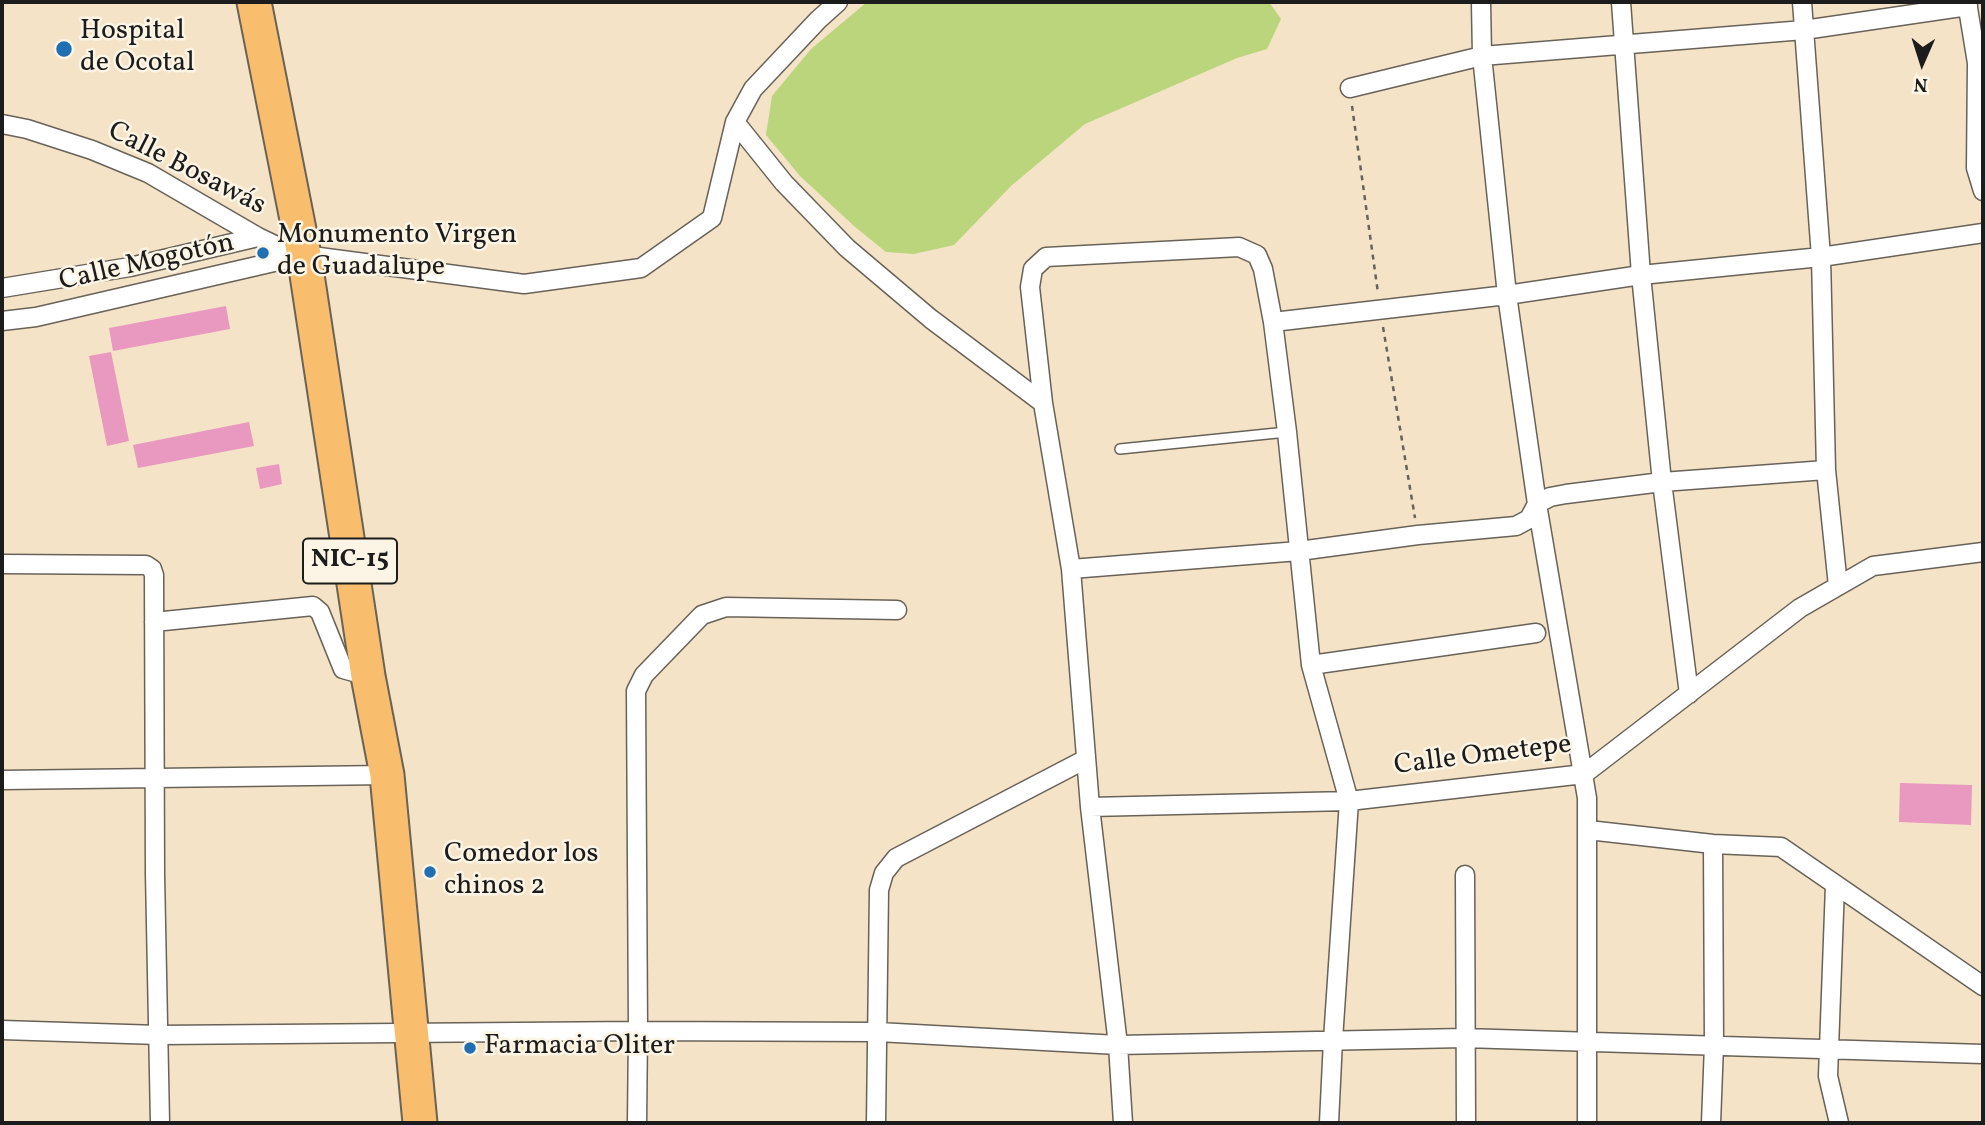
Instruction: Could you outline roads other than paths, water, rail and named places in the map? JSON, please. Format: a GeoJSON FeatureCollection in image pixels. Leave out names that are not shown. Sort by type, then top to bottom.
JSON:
{"type":"FeatureCollection","features":[{"type":"Feature","properties":{"kind":"highway","name":"NIC-15"},"geometry":{"type":"LineString","coordinates":[[254,2],[304,255],[368,676],[387,775],[420,1123]]}},
{"type":"Feature","properties":{"kind":"street"},"geometry":{"type":"LineString","coordinates":[[304,255],[524,284],[641,268],[712,218],[735,122],[754,89],[838,2]]}},
{"type":"Feature","properties":{"kind":"street"},"geometry":{"type":"LineString","coordinates":[[1481,2],[1482,56],[1507,295],[1537,504],[1587,798],[1587,1123]]}},
{"type":"Feature","properties":{"kind":"street"},"geometry":{"type":"LineString","coordinates":[[1621,2],[1641,275],[1662,482],[1689,694]]}},
{"type":"Feature","properties":{"kind":"street"},"geometry":{"type":"LineString","coordinates":[[1802,2],[1821,257],[1826,470],[1838,586]]}},
{"type":"Feature","properties":{"kind":"street"},"geometry":{"type":"LineString","coordinates":[[1350,88],[1482,56],[1804,30],[1968,4],[1978,63],[1976,168],[1983,191]]}},
{"type":"Feature","properties":{"kind":"street"},"geometry":{"type":"LineString","coordinates":[[735,122],[785,183],[847,248],[931,319],[1043,403]]}},
{"type":"Feature","properties":{"kind":"street","name":"Calle Bosawás"},"geometry":{"type":"LineString","coordinates":[[2,124],[27,129],[92,150],[148,173],[258,237],[304,255]]}},
{"type":"Feature","properties":{"kind":"street"},"geometry":{"type":"LineString","coordinates":[[1273,322],[1507,295],[1641,275],[1821,257],[1983,233]]}},
{"type":"Feature","properties":{"kind":"street"},"geometry":{"type":"LineString","coordinates":[[2,288],[130,267],[258,237]]}},
{"type":"Feature","properties":{"kind":"street"},"geometry":{"type":"LineString","coordinates":[[1123,1123],[1118,1045],[1090,807],[1071,569],[1043,403],[1030,286],[1033,269],[1045,257],[1238,247],[1257,255],[1263,269],[1273,322],[1287,432],[1311,664],[1349,800],[1329,1123]]}},
{"type":"Feature","properties":{"kind":"street","name":"Calle Mogotón"},"geometry":{"type":"LineString","coordinates":[[2,321],[36,317],[304,255]]}},
{"type":"Feature","properties":{"kind":"street"},"geometry":{"type":"LineString","coordinates":[[1071,569],[1299,551],[1418,535],[1516,526],[1529,519],[1537,504],[1550,497],[1662,482],[1826,470]]}},
{"type":"Feature","properties":{"kind":"street","name":"Calle Ometepe"},"geometry":{"type":"LineString","coordinates":[[1090,807],[1349,800],[1584,774],[1800,608],[1873,566],[1983,552]]}},
{"type":"Feature","properties":{"kind":"street"},"geometry":{"type":"LineString","coordinates":[[2,565],[146,565],[152,569],[154,575],[160,1123]]}},
{"type":"Feature","properties":{"kind":"street"},"geometry":{"type":"LineString","coordinates":[[155,622],[313,606],[320,612],[343,669],[368,676]]}},
{"type":"Feature","properties":{"kind":"street"},"geometry":{"type":"LineString","coordinates":[[637,1123],[636,691],[644,675],[702,615],[726,607],[897,610]]}},
{"type":"Feature","properties":{"kind":"street"},"geometry":{"type":"LineString","coordinates":[[1311,664],[1536,633]]}},
{"type":"Feature","properties":{"kind":"street"},"geometry":{"type":"LineString","coordinates":[[876,1123],[879,890],[884,873],[895,858],[1086,758]]}},
{"type":"Feature","properties":{"kind":"street"},"geometry":{"type":"LineString","coordinates":[[2,780],[387,775]]}},
{"type":"Feature","properties":{"kind":"street"},"geometry":{"type":"LineString","coordinates":[[1588,830],[1713,844],[1781,847],[1983,986]]}},
{"type":"Feature","properties":{"kind":"street"},"geometry":{"type":"LineString","coordinates":[[1711,1123],[1714,1045],[1713,844]]}},
{"type":"Feature","properties":{"kind":"street"},"geometry":{"type":"LineString","coordinates":[[1465,875],[1466,1123]]}},
{"type":"Feature","properties":{"kind":"street"},"geometry":{"type":"LineString","coordinates":[[1835,885],[1828,1076],[1839,1123]]}},
{"type":"Feature","properties":{"kind":"street"},"geometry":{"type":"LineString","coordinates":[[2,1030],[159,1035],[878,1032],[1118,1045],[1464,1038],[1983,1054]]}},
{"type":"Feature","properties":{"kind":"lane"},"geometry":{"type":"LineString","coordinates":[[1120,449],[1287,432]]}},
{"type":"Feature","properties":{"kind":"place","name":"Hospital de Ocotal"},"geometry":{"type":"Point","coordinates":[64,49]}},
{"type":"Feature","properties":{"kind":"place","name":"Monumento Virgen de Guadalupe"},"geometry":{"type":"Point","coordinates":[263,253]}},
{"type":"Feature","properties":{"kind":"place","name":"Comedor los chinos 2"},"geometry":{"type":"Point","coordinates":[430,872]}},
{"type":"Feature","properties":{"kind":"place","name":"Farmacia Oliter"},"geometry":{"type":"Point","coordinates":[470,1048]}}]}
